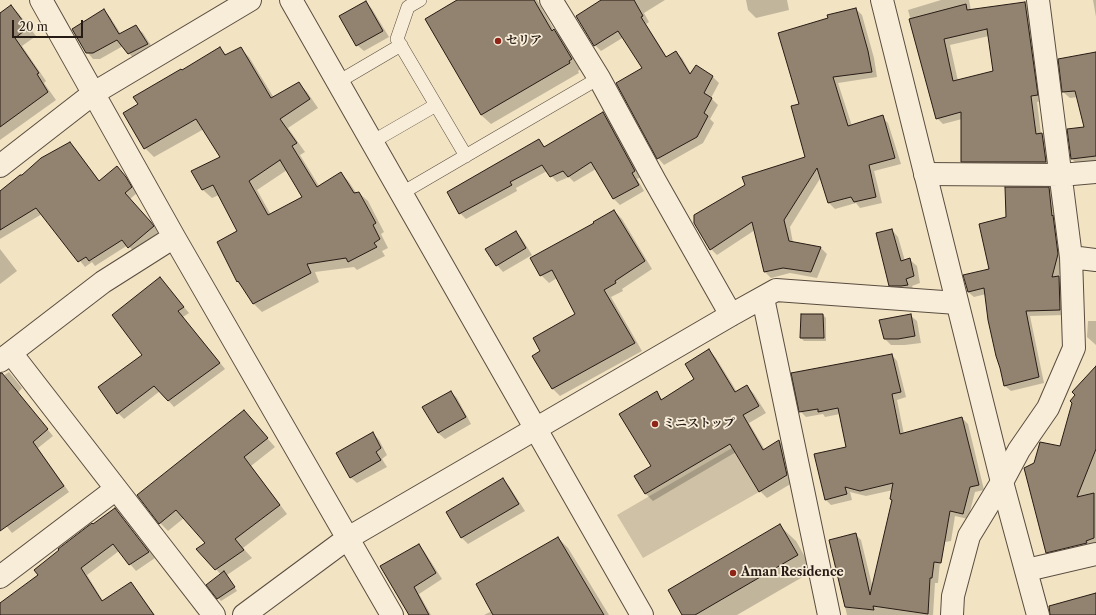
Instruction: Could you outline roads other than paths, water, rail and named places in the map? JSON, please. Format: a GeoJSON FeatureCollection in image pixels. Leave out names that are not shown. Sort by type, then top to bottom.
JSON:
{"type":"FeatureCollection","features":[{"type":"Feature","properties":{"kind":"street"},"geometry":{"type":"LineString","coordinates":[[41,0],[174,237],[392,615]]}},
{"type":"Feature","properties":{"kind":"street"},"geometry":{"type":"LineString","coordinates":[[0,166],[94,93],[250,0]]}},
{"type":"Feature","properties":{"kind":"street"},"geometry":{"type":"LineString","coordinates":[[291,0],[642,615]]}},
{"type":"Feature","properties":{"kind":"street"},"geometry":{"type":"LineString","coordinates":[[551,0],[599,78],[731,315]]}},
{"type":"Feature","properties":{"kind":"street"},"geometry":{"type":"LineString","coordinates":[[882,0],[1002,482],[1038,615]]}},
{"type":"Feature","properties":{"kind":"street"},"geometry":{"type":"LineString","coordinates":[[952,615],[953,596],[970,536],[1019,450],[1048,408],[1074,348],[1071,257],[1038,0]]}},
{"type":"Feature","properties":{"kind":"street"},"geometry":{"type":"LineString","coordinates":[[925,174],[1061,175],[1096,172]]}},
{"type":"Feature","properties":{"kind":"street"},"geometry":{"type":"LineString","coordinates":[[174,237],[103,282],[5,357],[116,488],[214,615]]}},
{"type":"Feature","properties":{"kind":"street"},"geometry":{"type":"LineString","coordinates":[[1071,257],[1096,260]]}},
{"type":"Feature","properties":{"kind":"street"},"geometry":{"type":"LineString","coordinates":[[244,615],[348,538],[776,290],[957,303]]}},
{"type":"Feature","properties":{"kind":"street"},"geometry":{"type":"LineString","coordinates":[[763,298],[830,615]]}},
{"type":"Feature","properties":{"kind":"street"},"geometry":{"type":"LineString","coordinates":[[0,577],[116,488]]}},
{"type":"Feature","properties":{"kind":"street"},"geometry":{"type":"LineString","coordinates":[[1027,570],[1096,554]]}},
{"type":"Feature","properties":{"kind":"lane"},"geometry":{"type":"LineString","coordinates":[[420,0],[408,7],[397,38],[466,156]]}},
{"type":"Feature","properties":{"kind":"lane"},"geometry":{"type":"LineString","coordinates":[[338,82],[401,45]]}},
{"type":"Feature","properties":{"kind":"lane"},"geometry":{"type":"LineString","coordinates":[[402,193],[599,78]]}},
{"type":"Feature","properties":{"kind":"lane"},"geometry":{"type":"LineString","coordinates":[[372,142],[436,105]]}},
{"type":"Feature","properties":{"kind":"place","name":"セリア"},"geometry":{"type":"Point","coordinates":[498,41]}},
{"type":"Feature","properties":{"kind":"place","name":"ミニストップ"},"geometry":{"type":"Point","coordinates":[655,424]}},
{"type":"Feature","properties":{"kind":"place","name":"Aman Residence"},"geometry":{"type":"Point","coordinates":[733,573]}}]}
